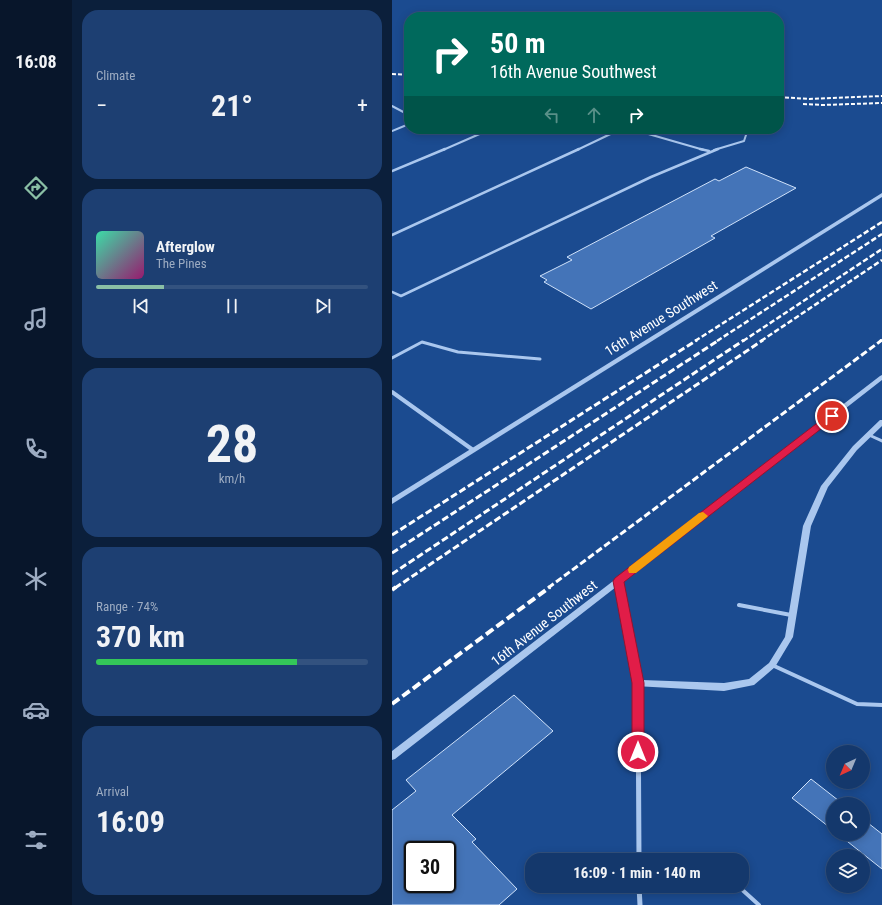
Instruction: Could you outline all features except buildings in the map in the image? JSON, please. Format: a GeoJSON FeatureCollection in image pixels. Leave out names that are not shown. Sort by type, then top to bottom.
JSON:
{"type":"FeatureCollection","features":[{"type":"Feature","properties":{"kind":"street","name":"16th Avenue Southwest"},"geometry":{"type":"LineString","coordinates":[[392,501],[882,196]]}},
{"type":"Feature","properties":{"kind":"street","name":"16th Avenue Southwest"},"geometry":{"type":"LineString","coordinates":[[392,756],[882,377]]}},
{"type":"Feature","properties":{"kind":"street"},"geometry":{"type":"LineString","coordinates":[[392,392],[473,450]]}},
{"type":"Feature","properties":{"kind":"street"},"geometry":{"type":"LineString","coordinates":[[638,683],[724,687],[751,682],[772,665],[789,637],[791,615],[807,526],[825,486],[855,448],[882,422]]}},
{"type":"Feature","properties":{"kind":"street"},"geometry":{"type":"LineString","coordinates":[[618,581],[638,683],[639,853]]}},
{"type":"Feature","properties":{"kind":"street"},"geometry":{"type":"LineString","coordinates":[[639,893],[640,905]]}},
{"type":"Feature","properties":{"kind":"lane"},"geometry":{"type":"LineString","coordinates":[[392,106],[404,112]]}},
{"type":"Feature","properties":{"kind":"lane"},"geometry":{"type":"LineString","coordinates":[[392,131],[404,126]]}},
{"type":"Feature","properties":{"kind":"lane"},"geometry":{"type":"LineString","coordinates":[[392,171],[479,134]]}},
{"type":"Feature","properties":{"kind":"lane"},"geometry":{"type":"LineString","coordinates":[[392,235],[610,134]]}},
{"type":"Feature","properties":{"kind":"lane"},"geometry":{"type":"LineString","coordinates":[[649,134],[709,151]]}},
{"type":"Feature","properties":{"kind":"lane"},"geometry":{"type":"LineString","coordinates":[[392,292],[401,296],[709,151],[744,141],[746,134]]}},
{"type":"Feature","properties":{"kind":"lane"},"geometry":{"type":"LineString","coordinates":[[392,358],[422,342],[458,352],[540,359]]}},
{"type":"Feature","properties":{"kind":"lane"},"geometry":{"type":"LineString","coordinates":[[869,435],[882,441]]}},
{"type":"Feature","properties":{"kind":"lane"},"geometry":{"type":"LineString","coordinates":[[739,605],[791,615]]}},
{"type":"Feature","properties":{"kind":"lane"},"geometry":{"type":"LineString","coordinates":[[772,665],[857,704],[882,705]]}},
{"type":"Feature","properties":{"kind":"lane"},"geometry":{"type":"LineString","coordinates":[[746,893],[759,905]]}},
{"type":"Feature","properties":{"kind":"railway"},"geometry":{"type":"LineString","coordinates":[[392,74],[404,75]]}},
{"type":"Feature","properties":{"kind":"railway"},"geometry":{"type":"LineString","coordinates":[[784,97],[809,99],[882,96]]}},
{"type":"Feature","properties":{"kind":"railway"},"geometry":{"type":"LineString","coordinates":[[803,104],[823,105],[882,103]]}},
{"type":"Feature","properties":{"kind":"railway"},"geometry":{"type":"LineString","coordinates":[[695,341],[882,222]]}},
{"type":"Feature","properties":{"kind":"railway"},"geometry":{"type":"LineString","coordinates":[[717,341],[882,234]]}},
{"type":"Feature","properties":{"kind":"railway"},"geometry":{"type":"LineString","coordinates":[[743,341],[882,249]]}},
{"type":"Feature","properties":{"kind":"railway"},"geometry":{"type":"LineString","coordinates":[[761,341],[882,260]]}},
{"type":"Feature","properties":{"kind":"railway"},"geometry":{"type":"LineString","coordinates":[[392,535],[697,340]]}},
{"type":"Feature","properties":{"kind":"railway"},"geometry":{"type":"LineString","coordinates":[[392,553],[719,340]]}},
{"type":"Feature","properties":{"kind":"railway"},"geometry":{"type":"LineString","coordinates":[[392,574],[744,340]]}},
{"type":"Feature","properties":{"kind":"railway"},"geometry":{"type":"LineString","coordinates":[[395,588],[763,340]]}},
{"type":"Feature","properties":{"kind":"railway"},"geometry":{"type":"LineString","coordinates":[[548,588],[882,340],[880,341]]}},
{"type":"Feature","properties":{"kind":"railway"},"geometry":{"type":"LineString","coordinates":[[392,590],[396,587]]}},
{"type":"Feature","properties":{"kind":"railway"},"geometry":{"type":"LineString","coordinates":[[392,704],[550,587]]}},
{"type":"Feature","properties":{"kind":"slow traffic"},"geometry":{"type":"LineString","coordinates":[[633,570],[703,516]]}},
{"type":"Feature","properties":{"kind":"route"},"geometry":{"type":"LineString","coordinates":[[638,752],[638,683],[618,581],[832,416]]}}]}
